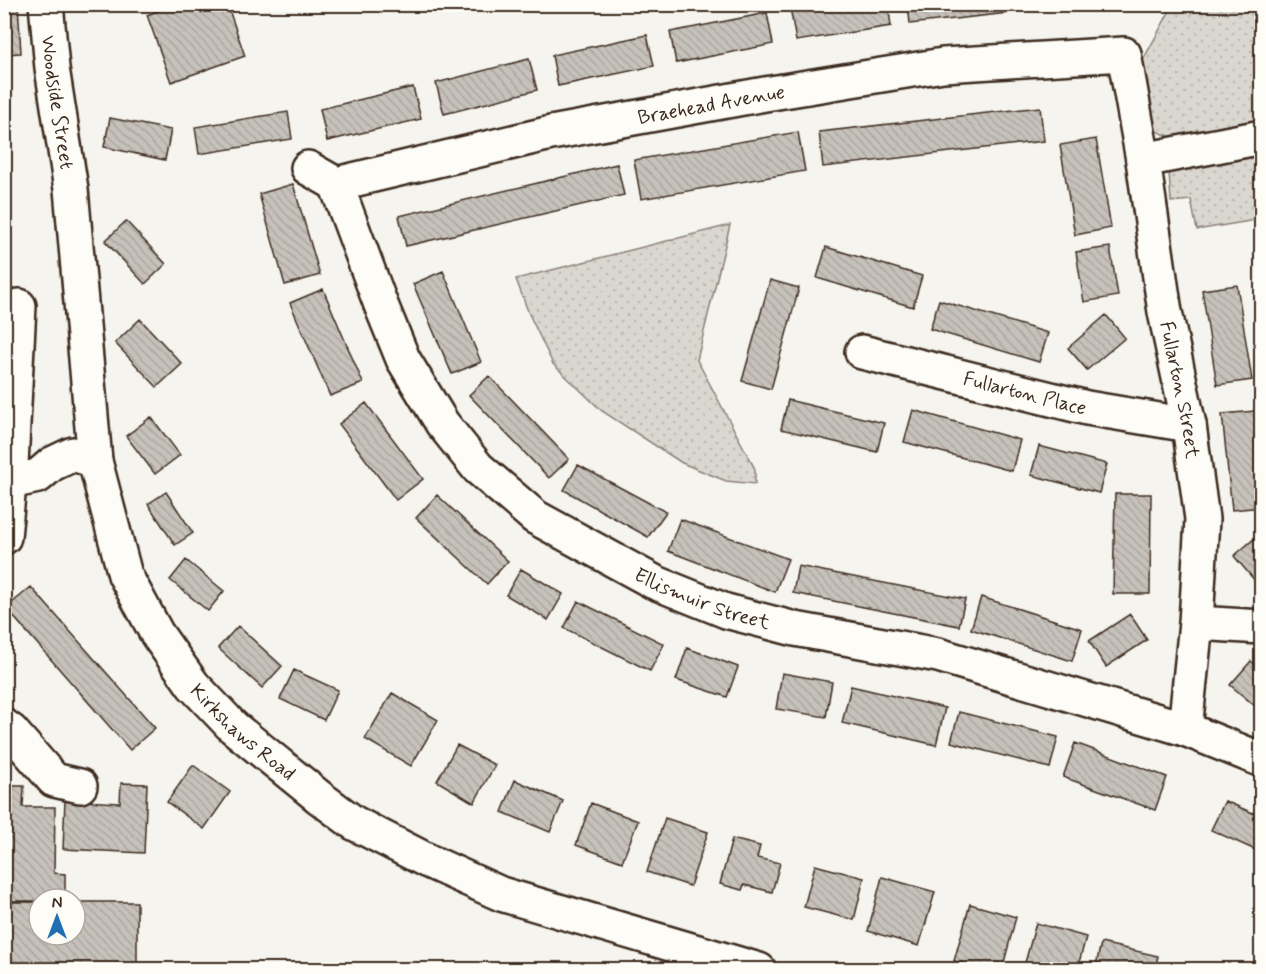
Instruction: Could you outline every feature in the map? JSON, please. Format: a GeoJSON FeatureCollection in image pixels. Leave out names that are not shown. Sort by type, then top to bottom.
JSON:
{"type":"FeatureCollection","features":[{"type":"Feature","properties":{"kind":"street","name":"Woodside Street"},"geometry":{"type":"LineString","coordinates":[[46,4],[52,68],[71,201]]}},
{"type":"Feature","properties":{"kind":"street","name":"Fullarton Street"},"geometry":{"type":"LineString","coordinates":[[1124,54],[1166,312],[1189,425],[1202,519],[1196,623],[1185,729]]}},
{"type":"Feature","properties":{"kind":"street","name":"Braehead Avenue"},"geometry":{"type":"LineString","coordinates":[[336,184],[550,133],[765,94],[943,66],[1124,54]]}},
{"type":"Feature","properties":{"kind":"street"},"geometry":{"type":"LineString","coordinates":[[1143,160],[1262,137]]}},
{"type":"Feature","properties":{"kind":"street"},"geometry":{"type":"LineString","coordinates":[[308,168],[336,184]]}},
{"type":"Feature","properties":{"kind":"street","name":"Ellismuir Street"},"geometry":{"type":"LineString","coordinates":[[336,184],[381,305],[404,359],[436,414],[478,468],[535,517],[654,582],[726,611],[795,629],[938,656],[1185,729],[1262,760]]}},
{"type":"Feature","properties":{"kind":"street","name":"Kirkshaws Road"},"geometry":{"type":"LineString","coordinates":[[71,201],[95,461],[125,575],[158,634],[194,685],[233,728],[354,823],[428,861],[501,894],[759,969]]}},
{"type":"Feature","properties":{"kind":"street"},"geometry":{"type":"LineString","coordinates":[[4,537],[10,482],[19,306]]}},
{"type":"Feature","properties":{"kind":"street","name":"Fullarton Place"},"geometry":{"type":"LineString","coordinates":[[862,352],[1087,408],[1189,425]]}},
{"type":"Feature","properties":{"kind":"street"},"geometry":{"type":"LineString","coordinates":[[10,482],[38,476],[52,464],[73,454],[95,461]]}},
{"type":"Feature","properties":{"kind":"street"},"geometry":{"type":"LineString","coordinates":[[1196,623],[1262,627]]}},
{"type":"Feature","properties":{"kind":"street"},"geometry":{"type":"LineString","coordinates":[[4,726],[11,730],[54,780],[80,786]]}},
{"type":"Feature","properties":{"kind":"shaded area"},"geometry":{"type":"Polygon","coordinates":[[[1173,5],[1261,5],[1261,126],[1180,141],[1154,130],[1142,62],[1173,5]]]}},
{"type":"Feature","properties":{"kind":"shaded area"},"geometry":{"type":"Polygon","coordinates":[[[1261,156],[1261,219],[1197,230],[1191,200],[1171,202],[1169,172],[1261,156]]]}},
{"type":"Feature","properties":{"kind":"shaded area"},"geometry":{"type":"Polygon","coordinates":[[[730,225],[697,360],[755,469],[755,484],[726,481],[682,463],[602,411],[553,364],[529,314],[516,279],[730,225]]]}},
{"type":"Feature","properties":{"kind":"building"},"geometry":{"type":"Polygon","coordinates":[[[4,4],[18,4],[21,53],[4,54],[4,4]]]}},
{"type":"Feature","properties":{"kind":"building"},"geometry":{"type":"Polygon","coordinates":[[[176,4],[227,4],[245,56],[171,82],[147,15],[176,4]]]}},
{"type":"Feature","properties":{"kind":"building"},"geometry":{"type":"Polygon","coordinates":[[[804,4],[888,4],[891,26],[796,41],[790,7],[804,4]]]}},
{"type":"Feature","properties":{"kind":"building"},"geometry":{"type":"Polygon","coordinates":[[[908,4],[1007,4],[1008,13],[910,24],[908,4]]]}},
{"type":"Feature","properties":{"kind":"building"},"geometry":{"type":"Polygon","coordinates":[[[1031,4],[1088,4],[1031,9],[1031,4]]]}},
{"type":"Feature","properties":{"kind":"building"},"geometry":{"type":"Polygon","coordinates":[[[767,13],[773,44],[676,63],[670,32],[767,13]]]}},
{"type":"Feature","properties":{"kind":"building"},"geometry":{"type":"Polygon","coordinates":[[[647,35],[654,66],[558,86],[552,55],[647,35]]]}},
{"type":"Feature","properties":{"kind":"building"},"geometry":{"type":"Polygon","coordinates":[[[529,59],[537,90],[444,114],[436,83],[529,59]]]}},
{"type":"Feature","properties":{"kind":"building"},"geometry":{"type":"Polygon","coordinates":[[[413,87],[421,119],[327,141],[320,109],[413,87]]]}},
{"type":"Feature","properties":{"kind":"building"},"geometry":{"type":"Polygon","coordinates":[[[1040,107],[1044,141],[823,167],[819,132],[1040,107]]]}},
{"type":"Feature","properties":{"kind":"building"},"geometry":{"type":"Polygon","coordinates":[[[288,112],[292,139],[199,154],[195,127],[288,112]]]}},
{"type":"Feature","properties":{"kind":"building"},"geometry":{"type":"Polygon","coordinates":[[[110,118],[171,130],[165,160],[104,147],[110,118]]]}},
{"type":"Feature","properties":{"kind":"building"},"geometry":{"type":"Polygon","coordinates":[[[798,132],[805,171],[641,199],[634,160],[798,132]]]}},
{"type":"Feature","properties":{"kind":"building"},"geometry":{"type":"Polygon","coordinates":[[[1096,139],[1111,228],[1075,235],[1060,145],[1096,139]]]}},
{"type":"Feature","properties":{"kind":"building"},"geometry":{"type":"Polygon","coordinates":[[[617,164],[624,195],[406,246],[399,216],[617,164]]]}},
{"type":"Feature","properties":{"kind":"building"},"geometry":{"type":"Polygon","coordinates":[[[293,184],[320,275],[285,285],[259,194],[293,184]]]}},
{"type":"Feature","properties":{"kind":"building"},"geometry":{"type":"Polygon","coordinates":[[[126,221],[166,264],[145,284],[105,241],[126,221]]]}},
{"type":"Feature","properties":{"kind":"building"},"geometry":{"type":"Polygon","coordinates":[[[826,247],[922,276],[913,307],[817,278],[826,247]]]}},
{"type":"Feature","properties":{"kind":"building"},"geometry":{"type":"Polygon","coordinates":[[[1110,247],[1118,296],[1084,302],[1076,252],[1110,247]]]}},
{"type":"Feature","properties":{"kind":"building"},"geometry":{"type":"Polygon","coordinates":[[[443,271],[481,362],[452,374],[413,284],[443,271]]]}},
{"type":"Feature","properties":{"kind":"building"},"geometry":{"type":"Polygon","coordinates":[[[770,280],[799,288],[771,389],[742,381],[770,280]]]}},
{"type":"Feature","properties":{"kind":"building"},"geometry":{"type":"Polygon","coordinates":[[[1237,285],[1252,380],[1217,385],[1202,290],[1237,285]]]}},
{"type":"Feature","properties":{"kind":"building"},"geometry":{"type":"Polygon","coordinates":[[[323,289],[363,383],[330,396],[290,303],[323,289]]]}},
{"type":"Feature","properties":{"kind":"building"},"geometry":{"type":"Polygon","coordinates":[[[939,300],[1048,333],[1039,362],[930,329],[939,300]]]}},
{"type":"Feature","properties":{"kind":"building"},"geometry":{"type":"Polygon","coordinates":[[[1106,315],[1125,338],[1087,370],[1068,348],[1106,315]]]}},
{"type":"Feature","properties":{"kind":"building"},"geometry":{"type":"Polygon","coordinates":[[[140,319],[182,364],[157,387],[115,343],[140,319]]]}},
{"type":"Feature","properties":{"kind":"building"},"geometry":{"type":"Polygon","coordinates":[[[489,376],[569,459],[549,478],[469,395],[489,376]]]}},
{"type":"Feature","properties":{"kind":"building"},"geometry":{"type":"Polygon","coordinates":[[[788,400],[884,423],[877,452],[781,429],[788,400]]]}},
{"type":"Feature","properties":{"kind":"building"},"geometry":{"type":"Polygon","coordinates":[[[366,403],[423,479],[396,500],[339,424],[366,403]]]}},
{"type":"Feature","properties":{"kind":"building"},"geometry":{"type":"Polygon","coordinates":[[[913,410],[1020,440],[1012,471],[904,442],[913,410]]]}},
{"type":"Feature","properties":{"kind":"building"},"geometry":{"type":"Polygon","coordinates":[[[1255,411],[1262,479],[1262,507],[1232,510],[1222,414],[1255,411]]]}},
{"type":"Feature","properties":{"kind":"building"},"geometry":{"type":"Polygon","coordinates":[[[151,417],[180,455],[155,474],[126,436],[151,417]]]}},
{"type":"Feature","properties":{"kind":"building"},"geometry":{"type":"Polygon","coordinates":[[[1039,446],[1107,464],[1099,493],[1031,475],[1039,446]]]}},
{"type":"Feature","properties":{"kind":"building"},"geometry":{"type":"Polygon","coordinates":[[[578,465],[666,512],[648,537],[564,490],[578,465]]]}},
{"type":"Feature","properties":{"kind":"building"},"geometry":{"type":"Polygon","coordinates":[[[166,492],[193,533],[175,545],[148,504],[166,492]]]}},
{"type":"Feature","properties":{"kind":"building"},"geometry":{"type":"Polygon","coordinates":[[[1115,494],[1151,494],[1150,594],[1113,594],[1115,494]]]}},
{"type":"Feature","properties":{"kind":"building"},"geometry":{"type":"Polygon","coordinates":[[[437,495],[508,561],[487,584],[416,518],[437,495]]]}},
{"type":"Feature","properties":{"kind":"building"},"geometry":{"type":"Polygon","coordinates":[[[680,519],[788,559],[775,592],[668,551],[680,519]]]}},
{"type":"Feature","properties":{"kind":"building"},"geometry":{"type":"Polygon","coordinates":[[[1262,532],[1262,589],[1234,556],[1262,532]]]}},
{"type":"Feature","properties":{"kind":"building"},"geometry":{"type":"Polygon","coordinates":[[[186,560],[224,591],[208,611],[170,580],[186,560]]]}},
{"type":"Feature","properties":{"kind":"building"},"geometry":{"type":"Polygon","coordinates":[[[798,566],[965,599],[959,626],[793,593],[798,566]]]}},
{"type":"Feature","properties":{"kind":"building"},"geometry":{"type":"Polygon","coordinates":[[[521,569],[563,594],[548,620],[506,595],[521,569]]]}},
{"type":"Feature","properties":{"kind":"building"},"geometry":{"type":"Polygon","coordinates":[[[31,587],[155,728],[130,750],[6,608],[31,587]]]}},
{"type":"Feature","properties":{"kind":"building"},"geometry":{"type":"Polygon","coordinates":[[[981,597],[1082,629],[1072,661],[971,629],[981,597]]]}},
{"type":"Feature","properties":{"kind":"building"},"geometry":{"type":"Polygon","coordinates":[[[578,601],[664,644],[650,671],[564,628],[578,601]]]}},
{"type":"Feature","properties":{"kind":"building"},"geometry":{"type":"Polygon","coordinates":[[[1130,614],[1147,640],[1106,667],[1089,641],[1130,614]]]}},
{"type":"Feature","properties":{"kind":"building"},"geometry":{"type":"Polygon","coordinates":[[[238,626],[282,666],[262,688],[218,648],[238,626]]]}},
{"type":"Feature","properties":{"kind":"building"},"geometry":{"type":"Polygon","coordinates":[[[687,648],[738,667],[727,697],[676,680],[687,648]]]}},
{"type":"Feature","properties":{"kind":"building"},"geometry":{"type":"Polygon","coordinates":[[[1251,661],[1262,670],[1262,712],[1230,685],[1251,661]]]}},
{"type":"Feature","properties":{"kind":"building"},"geometry":{"type":"Polygon","coordinates":[[[294,670],[338,690],[324,720],[280,699],[294,670]]]}},
{"type":"Feature","properties":{"kind":"building"},"geometry":{"type":"Polygon","coordinates":[[[782,673],[832,682],[826,717],[776,709],[782,673]]]}},
{"type":"Feature","properties":{"kind":"building"},"geometry":{"type":"Polygon","coordinates":[[[851,686],[945,708],[936,745],[842,723],[851,686]]]}},
{"type":"Feature","properties":{"kind":"building"},"geometry":{"type":"Polygon","coordinates":[[[392,693],[438,720],[411,766],[365,739],[392,693]]]}},
{"type":"Feature","properties":{"kind":"building"},"geometry":{"type":"Polygon","coordinates":[[[959,712],[1058,737],[1050,768],[951,742],[959,712]]]}},
{"type":"Feature","properties":{"kind":"building"},"geometry":{"type":"Polygon","coordinates":[[[1075,743],[1167,777],[1155,810],[1063,777],[1075,743]]]}},
{"type":"Feature","properties":{"kind":"building"},"geometry":{"type":"Polygon","coordinates":[[[457,745],[495,765],[474,803],[437,781],[457,745]]]}},
{"type":"Feature","properties":{"kind":"building"},"geometry":{"type":"Polygon","coordinates":[[[193,765],[230,792],[204,829],[167,802],[193,765]]]}},
{"type":"Feature","properties":{"kind":"building"},"geometry":{"type":"Polygon","coordinates":[[[515,780],[563,801],[550,832],[502,812],[515,780]]]}},
{"type":"Feature","properties":{"kind":"building"},"geometry":{"type":"Polygon","coordinates":[[[121,783],[147,784],[144,853],[63,849],[65,800],[120,803],[121,783]]]}},
{"type":"Feature","properties":{"kind":"building"},"geometry":{"type":"Polygon","coordinates":[[[4,786],[24,786],[23,807],[55,807],[54,873],[65,874],[65,887],[27,887],[27,902],[4,902],[4,786]]]}},
{"type":"Feature","properties":{"kind":"building"},"geometry":{"type":"Polygon","coordinates":[[[1225,801],[1262,817],[1262,853],[1211,830],[1225,801]]]}},
{"type":"Feature","properties":{"kind":"building"},"geometry":{"type":"Polygon","coordinates":[[[591,803],[638,821],[622,862],[576,845],[591,803]]]}},
{"type":"Feature","properties":{"kind":"building"},"geometry":{"type":"Polygon","coordinates":[[[665,818],[708,832],[690,886],[647,872],[665,818]]]}},
{"type":"Feature","properties":{"kind":"building"},"geometry":{"type":"Polygon","coordinates":[[[732,839],[760,846],[757,858],[780,863],[772,892],[744,885],[742,890],[720,884],[732,839]]]}},
{"type":"Feature","properties":{"kind":"building"},"geometry":{"type":"Polygon","coordinates":[[[815,865],[864,878],[854,920],[804,907],[815,865]]]}},
{"type":"Feature","properties":{"kind":"building"},"geometry":{"type":"Polygon","coordinates":[[[882,877],[935,892],[919,946],[868,931],[882,877]]]}},
{"type":"Feature","properties":{"kind":"building"},"geometry":{"type":"Polygon","coordinates":[[[5,901],[27,901],[27,947],[87,947],[87,902],[137,902],[137,970],[5,970],[5,901]]]}},
{"type":"Feature","properties":{"kind":"building"},"geometry":{"type":"Polygon","coordinates":[[[970,904],[1016,917],[1002,970],[986,970],[954,961],[970,904]]]}},
{"type":"Feature","properties":{"kind":"building"},"geometry":{"type":"Polygon","coordinates":[[[1036,923],[1086,937],[1077,970],[1052,968],[1052,970],[1023,970],[1036,923]]]}},
{"type":"Feature","properties":{"kind":"building"},"geometry":{"type":"Polygon","coordinates":[[[1101,943],[1158,956],[1155,970],[1095,970],[1101,943]]]}},
{"type":"Feature","properties":{"kind":"building"},"geometry":{"type":"Polygon","coordinates":[[[454,965],[455,970],[428,970],[428,967],[454,965]]]}}]}
